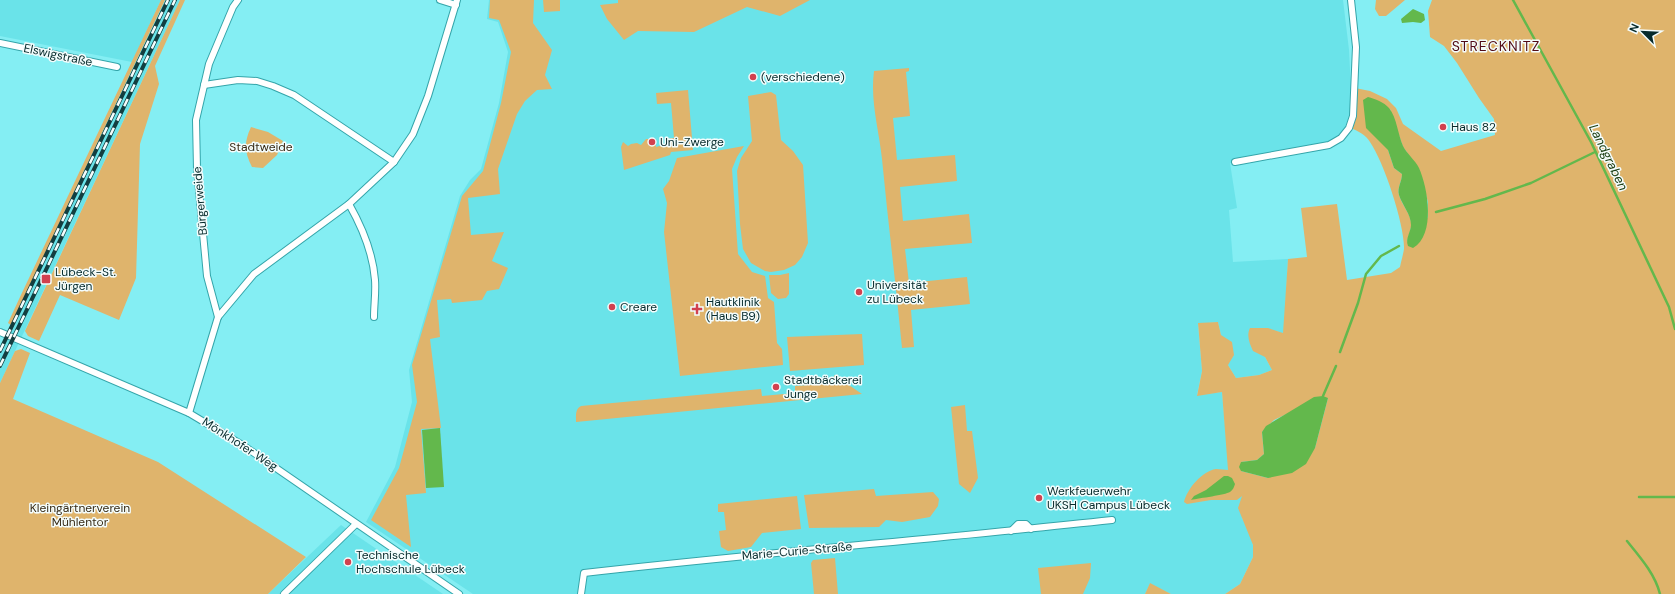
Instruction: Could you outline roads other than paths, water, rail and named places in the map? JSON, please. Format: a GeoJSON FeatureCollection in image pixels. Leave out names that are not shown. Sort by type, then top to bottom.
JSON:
{"type":"FeatureCollection","features":[{"type":"Feature","properties":{"kind":"street","name":"Bürgerweide"},"geometry":{"type":"LineString","coordinates":[[218,317],[206,276],[196,169],[196,120],[209,64],[233,7],[238,0]]}},
{"type":"Feature","properties":{"kind":"street"},"geometry":{"type":"LineString","coordinates":[[189,413],[218,317],[254,274],[349,204],[394,162],[413,134],[428,96],[456,3],[440,0]]}},
{"type":"Feature","properties":{"kind":"street"},"geometry":{"type":"LineString","coordinates":[[1235,162],[1329,145],[1342,138],[1349,128],[1353,116],[1356,54],[1351,0]]}},
{"type":"Feature","properties":{"kind":"street","name":"Elswigstraße"},"geometry":{"type":"LineString","coordinates":[[0,43],[117,67]]}},
{"type":"Feature","properties":{"kind":"street"},"geometry":{"type":"LineString","coordinates":[[204,84],[238,80],[257,81],[273,86],[294,95],[394,162]]}},
{"type":"Feature","properties":{"kind":"street"},"geometry":{"type":"LineString","coordinates":[[349,204],[360,223],[366,239],[375,279],[374,317]]}},
{"type":"Feature","properties":{"kind":"street","name":"Mönkhofer Weg"},"geometry":{"type":"LineString","coordinates":[[0,332],[189,413],[244,446],[459,594]]}},
{"type":"Feature","properties":{"kind":"street","name":"Marie-Curie-Straße"},"geometry":{"type":"LineString","coordinates":[[581,594],[584,573],[716,558],[1031,529],[1112,520]]}},
{"type":"Feature","properties":{"kind":"street"},"geometry":{"type":"LineString","coordinates":[[284,594],[356,524]]}},
{"type":"Feature","properties":{"kind":"waterway","name":"Landgraben"},"geometry":{"type":"LineString","coordinates":[[1513,0],[1591,142],[1669,307],[1675,329]]}},
{"type":"Feature","properties":{"kind":"waterway"},"geometry":{"type":"LineString","coordinates":[[1436,212],[1485,199],[1531,183],[1595,152]]}},
{"type":"Feature","properties":{"kind":"waterway"},"geometry":{"type":"LineString","coordinates":[[1340,352],[1358,303],[1366,274],[1381,256],[1399,246]]}},
{"type":"Feature","properties":{"kind":"waterway"},"geometry":{"type":"LineString","coordinates":[[1323,396],[1336,366]]}},
{"type":"Feature","properties":{"kind":"waterway"},"geometry":{"type":"LineString","coordinates":[[1639,497],[1675,497]]}},
{"type":"Feature","properties":{"kind":"waterway"},"geometry":{"type":"LineString","coordinates":[[1627,541],[1651,573],[1660,594]]}},
{"type":"Feature","properties":{"kind":"railway"},"geometry":{"type":"LineString","coordinates":[[0,351],[168,0]]}},
{"type":"Feature","properties":{"kind":"railway"},"geometry":{"type":"LineString","coordinates":[[0,366],[175,0]]}},
{"type":"Feature","properties":{"kind":"place","name":"(verschiedene)"},"geometry":{"type":"Point","coordinates":[753,77]}},
{"type":"Feature","properties":{"kind":"place","name":"Haus 82"},"geometry":{"type":"Point","coordinates":[1443,127]}},
{"type":"Feature","properties":{"kind":"place","name":"Uni-Zwerge"},"geometry":{"type":"Point","coordinates":[652,142]}},
{"type":"Feature","properties":{"kind":"place","name":"Lübeck-St. Jürgen"},"geometry":{"type":"Point","coordinates":[46,279]}},
{"type":"Feature","properties":{"kind":"place","name":"Universität zu Lübeck"},"geometry":{"type":"Point","coordinates":[859,292]}},
{"type":"Feature","properties":{"kind":"place","name":"Creare"},"geometry":{"type":"Point","coordinates":[612,307]}},
{"type":"Feature","properties":{"kind":"place","name":"Hautklinik (Haus B9)"},"geometry":{"type":"Point","coordinates":[697,309]}},
{"type":"Feature","properties":{"kind":"place","name":"Stadtbäckerei Junge"},"geometry":{"type":"Point","coordinates":[776,387]}},
{"type":"Feature","properties":{"kind":"place","name":"Werkfeuerwehr UKSH Campus Lübeck"},"geometry":{"type":"Point","coordinates":[1039,498]}},
{"type":"Feature","properties":{"kind":"place","name":"Technische Hochschule Lübeck"},"geometry":{"type":"Point","coordinates":[348,562]}},
{"type":"Feature","properties":{"kind":"district","name":"STRECKNITZ"},"geometry":{"type":"Point","coordinates":[1496,46]}},
{"type":"Feature","properties":{"kind":"park label","name":"Stadtweide"},"geometry":{"type":"Point","coordinates":[261,147]}},
{"type":"Feature","properties":{"kind":"park label","name":"Kleingärtnerverein Mühlentor"},"geometry":{"type":"Point","coordinates":[80,515]}}]}
